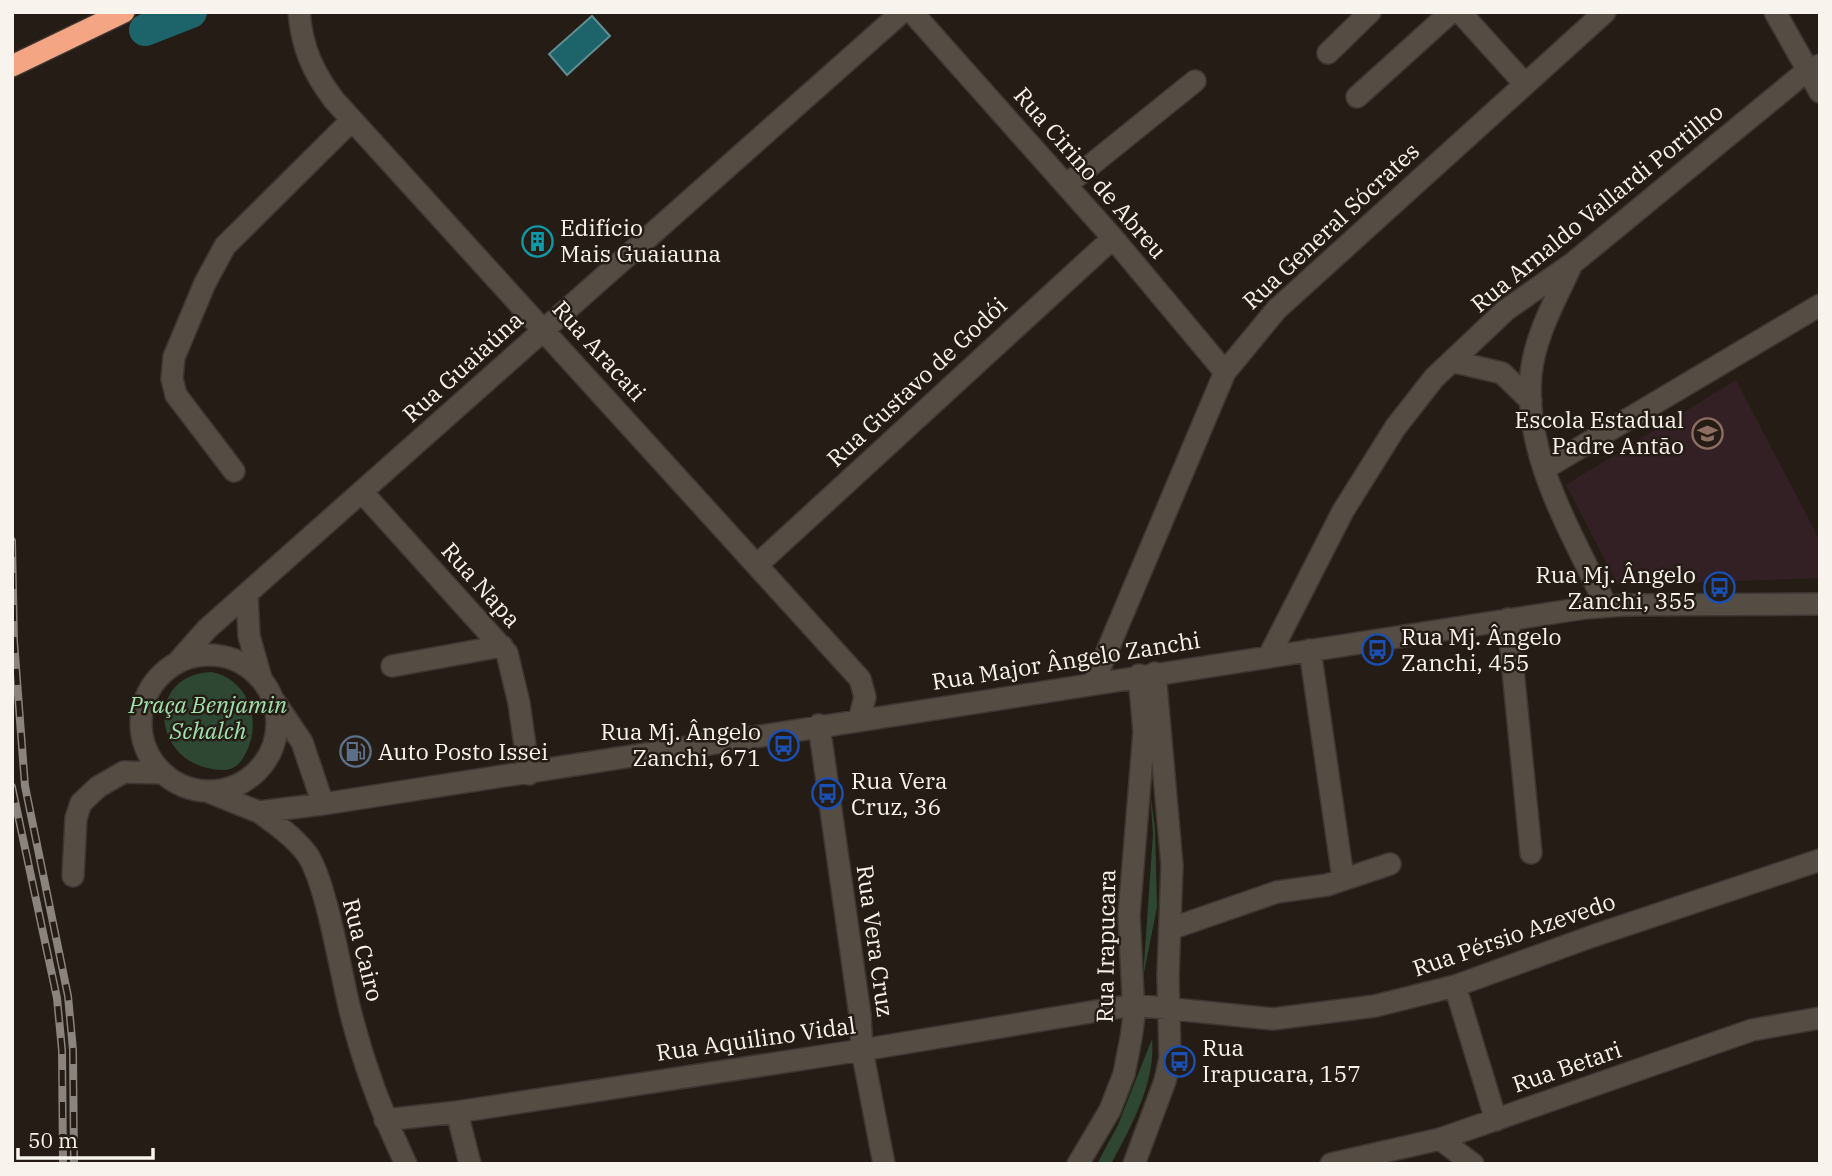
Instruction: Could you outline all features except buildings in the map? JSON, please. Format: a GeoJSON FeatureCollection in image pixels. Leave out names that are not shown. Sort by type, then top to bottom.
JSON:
{"type":"FeatureCollection","features":[{"type":"Feature","properties":{"kind":"highway"},"geometry":{"type":"LineString","coordinates":[[12,66],[124,12]]}},
{"type":"Feature","properties":{"kind":"street","name":"Rua Guaiaúna"},"geometry":{"type":"LineString","coordinates":[[177,663],[207,629],[902,12]]}},
{"type":"Feature","properties":{"kind":"street","name":"Rua Cirino de Abreu"},"geometry":{"type":"LineString","coordinates":[[912,12],[1114,238],[1225,372]]}},
{"type":"Feature","properties":{"kind":"street"},"geometry":{"type":"LineString","coordinates":[[1328,52],[1370,12]]}},
{"type":"Feature","properties":{"kind":"street"},"geometry":{"type":"LineString","coordinates":[[1357,97],[1451,12]]}},
{"type":"Feature","properties":{"kind":"street"},"geometry":{"type":"LineString","coordinates":[[1460,12],[1524,83]]}},
{"type":"Feature","properties":{"kind":"street","name":"Rua General Sócrates"},"geometry":{"type":"LineString","coordinates":[[1094,682],[1225,372],[1277,309],[1605,12]]}},
{"type":"Feature","properties":{"kind":"street"},"geometry":{"type":"LineString","coordinates":[[1775,12],[1814,68],[1820,92]]}},
{"type":"Feature","properties":{"kind":"street","name":"Rua Aracati"},"geometry":{"type":"LineString","coordinates":[[299,14],[305,51],[314,73],[352,120],[860,679],[865,697],[859,720]]}},
{"type":"Feature","properties":{"kind":"street","name":"Rua Arnaldo Vallardi Portilho"},"geometry":{"type":"LineString","coordinates":[[1269,656],[1343,510],[1395,428],[1434,379],[1455,362],[1506,310],[1573,262],[1814,68]]}},
{"type":"Feature","properties":{"kind":"street"},"geometry":{"type":"LineString","coordinates":[[1066,185],[1195,80]]}},
{"type":"Feature","properties":{"kind":"street"},"geometry":{"type":"LineString","coordinates":[[234,471],[176,395],[172,379],[174,358],[205,283],[225,246],[352,120]]}},
{"type":"Feature","properties":{"kind":"street","name":"Rua Gustavo de Godói"},"geometry":{"type":"LineString","coordinates":[[757,565],[1114,238]]}},
{"type":"Feature","properties":{"kind":"street"},"geometry":{"type":"LineString","coordinates":[[1573,262],[1542,329],[1531,373],[1532,430],[1544,469],[1606,606]]}},
{"type":"Feature","properties":{"kind":"street"},"geometry":{"type":"LineString","coordinates":[[1544,469],[1820,305]]}},
{"type":"Feature","properties":{"kind":"street"},"geometry":{"type":"LineString","coordinates":[[1455,362],[1502,373],[1531,401]]}},
{"type":"Feature","properties":{"kind":"street","name":"Rua Napa"},"geometry":{"type":"LineString","coordinates":[[362,492],[502,646],[511,665],[529,774]]}},
{"type":"Feature","properties":{"kind":"street"},"geometry":{"type":"LineString","coordinates":[[73,876],[76,818],[81,803],[98,787],[124,772],[161,773],[192,790],[209,792],[228,789],[245,781],[260,769],[270,753],[276,735],[276,716],[248,636],[247,594]]}},
{"type":"Feature","properties":{"kind":"street","name":"Rua Major Ângelo Zanchi"},"geometry":{"type":"LineString","coordinates":[[209,792],[259,812],[529,774],[819,724],[1508,619],[1606,606],[1820,604]]}},
{"type":"Feature","properties":{"kind":"street"},"geometry":{"type":"LineString","coordinates":[[1508,619],[1531,853]]}},
{"type":"Feature","properties":{"kind":"street"},"geometry":{"type":"LineString","coordinates":[[392,666],[502,646]]}},
{"type":"Feature","properties":{"kind":"street"},"geometry":{"type":"LineString","coordinates":[[1310,650],[1343,878]]}},
{"type":"Feature","properties":{"kind":"street"},"geometry":{"type":"LineString","coordinates":[[161,773],[143,743],[142,714],[150,688],[177,663],[194,656],[213,655],[231,659],[267,688],[302,742],[323,804]]}},
{"type":"Feature","properties":{"kind":"street"},"geometry":{"type":"LineString","coordinates":[[1134,1164],[1165,1081],[1170,1058],[1168,1009],[1172,865],[1147,674]]}},
{"type":"Feature","properties":{"kind":"street","name":"Rua Irapucara"},"geometry":{"type":"LineString","coordinates":[[1078,1164],[1111,1110],[1124,1074],[1131,1038],[1133,1005],[1129,915],[1147,674]]}},
{"type":"Feature","properties":{"kind":"street","name":"Rua Vera Cruz"},"geometry":{"type":"LineString","coordinates":[[819,724],[860,1014],[862,1050],[884,1164]]}},
{"type":"Feature","properties":{"kind":"street","name":"Rua Cairo"},"geometry":{"type":"LineString","coordinates":[[259,812],[285,831],[308,856],[318,880],[352,1017],[385,1120],[407,1164]]}},
{"type":"Feature","properties":{"kind":"street","name":"Rua Pérsio Azevedo"},"geometry":{"type":"LineString","coordinates":[[1133,1005],[1273,1018],[1375,1006],[1455,986],[1593,936],[1820,860]]}},
{"type":"Feature","properties":{"kind":"street"},"geometry":{"type":"LineString","coordinates":[[1170,929],[1277,892],[1327,884],[1390,864]]}},
{"type":"Feature","properties":{"kind":"street"},"geometry":{"type":"LineString","coordinates":[[1455,986],[1496,1120]]}},
{"type":"Feature","properties":{"kind":"street","name":"Rua Aquilino Vidal"},"geometry":{"type":"LineString","coordinates":[[385,1120],[457,1112],[862,1050],[1133,1005]]}},
{"type":"Feature","properties":{"kind":"street","name":"Rua Betari"},"geometry":{"type":"LineString","coordinates":[[1331,1164],[1440,1139],[1752,1030],[1820,1018]]}},
{"type":"Feature","properties":{"kind":"street"},"geometry":{"type":"LineString","coordinates":[[457,1112],[470,1164]]}},
{"type":"Feature","properties":{"kind":"street"},"geometry":{"type":"LineString","coordinates":[[1440,1139],[1473,1164]]}},
{"type":"Feature","properties":{"kind":"shaded area","name":"Escola Estadual Padre Antão"},"geometry":{"type":"Polygon","coordinates":[[[1736,380],[1820,541],[1820,578],[1618,585],[1566,485],[1736,380]]]}},
{"type":"Feature","properties":{"kind":"green space","name":"Praça Benjamin Schalch"},"geometry":{"type":"Polygon","coordinates":[[[211,672],[225,676],[236,684],[250,707],[253,720],[248,748],[241,761],[228,770],[212,769],[192,762],[177,750],[168,735],[164,718],[167,701],[175,687],[190,677],[211,672]]]}},
{"type":"Feature","properties":{"kind":"green space"},"geometry":{"type":"Polygon","coordinates":[[[1150,792],[1155,828],[1157,907],[1143,978],[1153,834],[1150,792]]]}},
{"type":"Feature","properties":{"kind":"green space"},"geometry":{"type":"Polygon","coordinates":[[[1152,1039],[1150,1071],[1134,1120],[1111,1164],[1097,1164],[1118,1125],[1152,1039]]]}},
{"type":"Feature","properties":{"kind":"water"},"geometry":{"type":"Polygon","coordinates":[[[592,16],[610,36],[567,75],[549,54],[592,16]]]}},
{"type":"Feature","properties":{"kind":"waterway"},"geometry":{"type":"LineString","coordinates":[[145,30],[191,12]]}},
{"type":"Feature","properties":{"kind":"railway"},"geometry":{"type":"LineString","coordinates":[[12,541],[14,641],[25,786],[68,996],[73,1050],[74,1164]]}},
{"type":"Feature","properties":{"kind":"railway"},"geometry":{"type":"LineString","coordinates":[[12,787],[57,998],[62,1050],[63,1164]]}},
{"type":"Feature","properties":{"kind":"place","name":"Edifício Mais Guaiauna"},"geometry":{"type":"Point","coordinates":[537,241]}},
{"type":"Feature","properties":{"kind":"place","name":"Escola Estadual Padre Antão"},"geometry":{"type":"Point","coordinates":[1707,433]}},
{"type":"Feature","properties":{"kind":"place","name":"Rua Mj. Ângelo Zanchi, 355"},"geometry":{"type":"Point","coordinates":[1719,588]}},
{"type":"Feature","properties":{"kind":"place","name":"Rua Mj. Ângelo Zanchi, 455"},"geometry":{"type":"Point","coordinates":[1378,650]}},
{"type":"Feature","properties":{"kind":"place","name":"Rua Mj. Ângelo Zanchi, 671"},"geometry":{"type":"Point","coordinates":[784,745]}},
{"type":"Feature","properties":{"kind":"place","name":"Auto Posto Issei"},"geometry":{"type":"Point","coordinates":[355,752]}},
{"type":"Feature","properties":{"kind":"place","name":"Rua Vera Cruz, 36"},"geometry":{"type":"Point","coordinates":[828,794]}},
{"type":"Feature","properties":{"kind":"place","name":"Rua Irapucara, 157"},"geometry":{"type":"Point","coordinates":[1179,1061]}}]}
